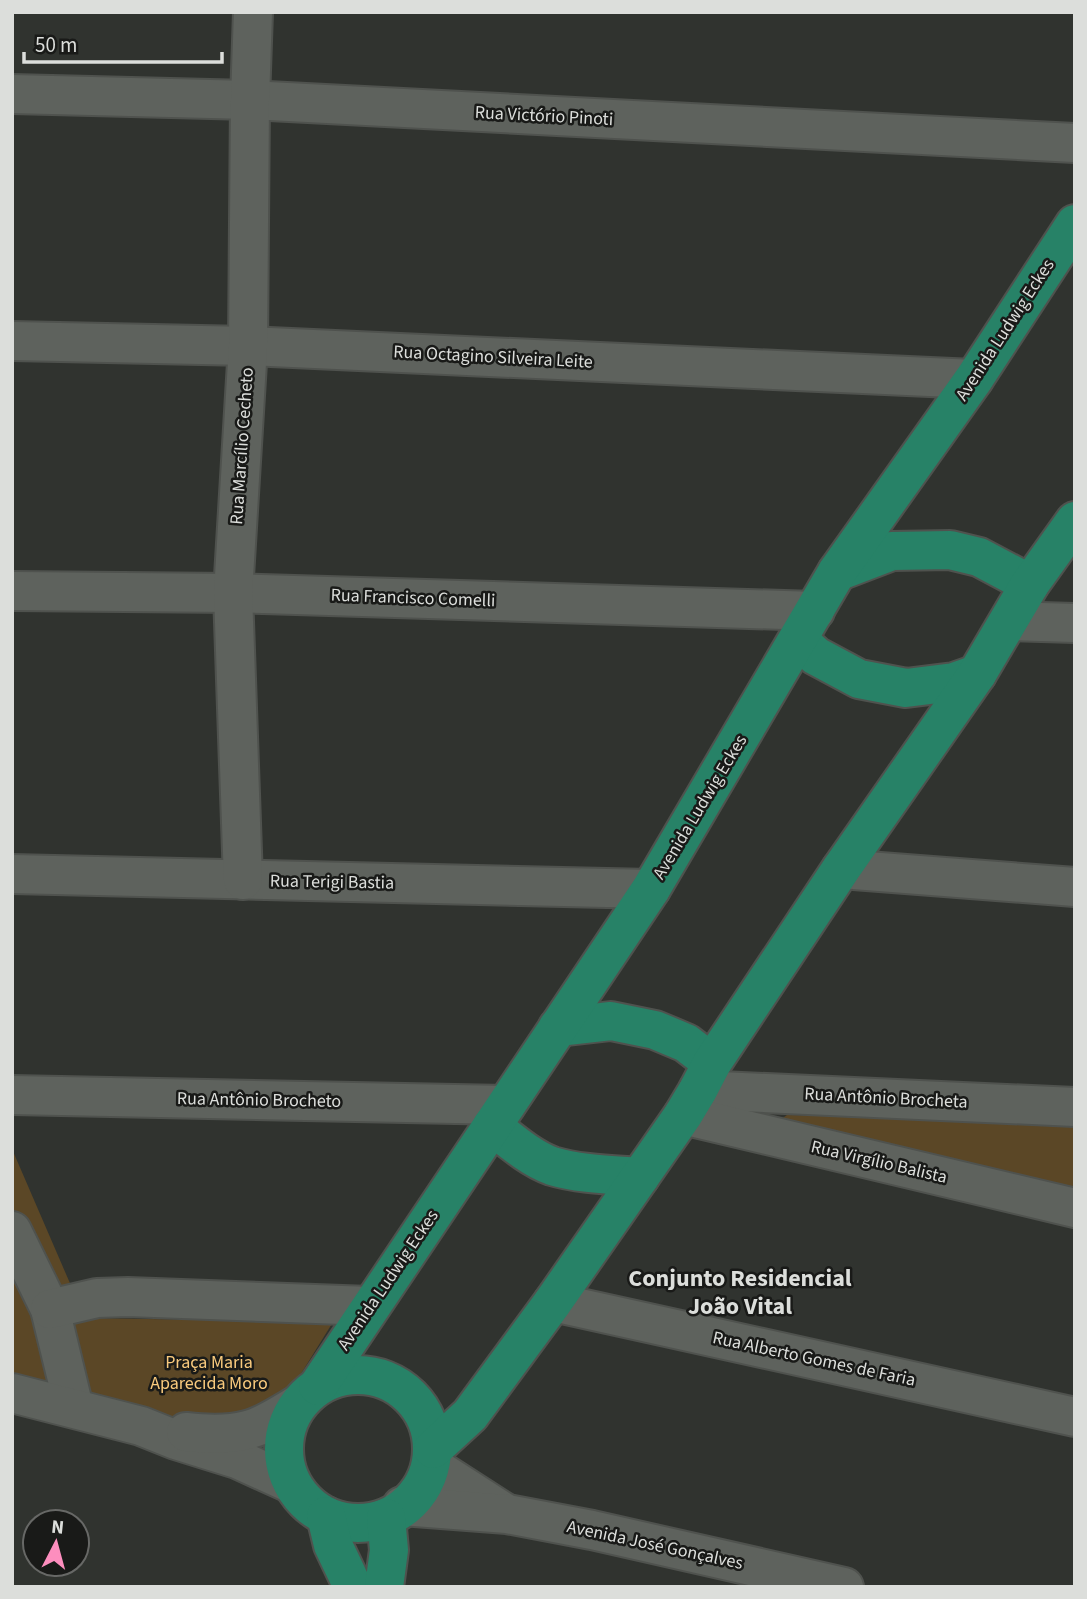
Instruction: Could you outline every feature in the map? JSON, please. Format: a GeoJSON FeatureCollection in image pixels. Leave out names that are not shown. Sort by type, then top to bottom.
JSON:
{"type":"FeatureCollection","features":[{"type":"Feature","properties":{"kind":"main road","name":"Avenida Ludwig Eckes"},"geometry":{"type":"LineString","coordinates":[[307,1395],[651,889],[838,572],[974,379],[1075,224]]}},
{"type":"Feature","properties":{"kind":"main road"},"geometry":{"type":"LineString","coordinates":[[433,1457],[430,1430],[419,1406],[406,1392],[383,1379],[358,1374],[342,1376],[307,1395],[285,1428],[283,1460],[292,1484],[305,1502],[326,1517],[360,1524],[394,1512],[423,1485],[433,1457],[470,1415],[640,1177],[841,869],[977,674],[1030,584],[1075,521]]}},
{"type":"Feature","properties":{"kind":"main road"},"geometry":{"type":"LineString","coordinates":[[838,572],[892,551],[950,550],[979,557],[1030,584]]}},
{"type":"Feature","properties":{"kind":"main road"},"geometry":{"type":"LineString","coordinates":[[806,625],[816,656],[859,679],[906,688],[954,682],[977,674]]}},
{"type":"Feature","properties":{"kind":"main road"},"geometry":{"type":"LineString","coordinates":[[558,1027],[611,1021],[655,1030],[687,1043],[697,1089]]}},
{"type":"Feature","properties":{"kind":"main road"},"geometry":{"type":"LineString","coordinates":[[499,1115],[520,1148],[551,1165],[587,1172],[640,1177]]}},
{"type":"Feature","properties":{"kind":"main road"},"geometry":{"type":"LineString","coordinates":[[384,1587],[394,1512]]}},
{"type":"Feature","properties":{"kind":"main road"},"geometry":{"type":"LineString","coordinates":[[326,1517],[333,1545],[353,1587]]}},
{"type":"Feature","properties":{"kind":"street","name":"Rua Marcílio Cecheto"},"geometry":{"type":"LineString","coordinates":[[243,880],[233,593],[248,346],[253,12]]}},
{"type":"Feature","properties":{"kind":"street","name":"Rua Victório Pinoti"},"geometry":{"type":"LineString","coordinates":[[12,94],[250,100],[1075,143]]}},
{"type":"Feature","properties":{"kind":"street","name":"Rua Octagino Silveira Leite"},"geometry":{"type":"LineString","coordinates":[[12,341],[248,346],[974,379]]}},
{"type":"Feature","properties":{"kind":"street","name":"Rua Francisco Comelli"},"geometry":{"type":"LineString","coordinates":[[12,591],[233,593],[806,625]]}},
{"type":"Feature","properties":{"kind":"street"},"geometry":{"type":"LineString","coordinates":[[1009,621],[1075,623]]}},
{"type":"Feature","properties":{"kind":"street"},"geometry":{"type":"LineString","coordinates":[[841,869],[1075,887]]}},
{"type":"Feature","properties":{"kind":"street","name":"Rua Terigi Bastia"},"geometry":{"type":"LineString","coordinates":[[12,874],[651,889]]}},
{"type":"Feature","properties":{"kind":"street","name":"Rua Antônio Brocheta"},"geometry":{"type":"LineString","coordinates":[[697,1089],[1075,1107]]}},
{"type":"Feature","properties":{"kind":"street","name":"Rua Virgílio Balista"},"geometry":{"type":"LineString","coordinates":[[697,1089],[1075,1208]]}},
{"type":"Feature","properties":{"kind":"street","name":"Rua Antônio Brocheto"},"geometry":{"type":"LineString","coordinates":[[12,1095],[499,1115]]}},
{"type":"Feature","properties":{"kind":"street"},"geometry":{"type":"LineString","coordinates":[[12,1231],[50,1309],[74,1408]]}},
{"type":"Feature","properties":{"kind":"street"},"geometry":{"type":"LineString","coordinates":[[50,1309],[97,1298],[128,1297],[370,1306]]}},
{"type":"Feature","properties":{"kind":"street","name":"Rua Alberto Gomes de Faria"},"geometry":{"type":"LineString","coordinates":[[553,1302],[1075,1417]]}},
{"type":"Feature","properties":{"kind":"street"},"geometry":{"type":"LineString","coordinates":[[12,1393],[141,1426],[237,1459],[292,1484]]}},
{"type":"Feature","properties":{"kind":"street"},"geometry":{"type":"LineString","coordinates":[[141,1426],[192,1433],[246,1431],[267,1423],[307,1395]]}},
{"type":"Feature","properties":{"kind":"street","name":"Avenida José Gonçalves"},"geometry":{"type":"LineString","coordinates":[[433,1457],[507,1514]]}},
{"type":"Feature","properties":{"kind":"street","name":"Avenida José Gonçalves"},"geometry":{"type":"LineString","coordinates":[[394,1512],[507,1514],[592,1530],[844,1587]]}},
{"type":"Feature","properties":{"kind":"green space"},"geometry":{"type":"Polygon","coordinates":[[[787,1115],[1075,1121],[1075,1198],[780,1120],[787,1115]]]}},
{"type":"Feature","properties":{"kind":"green space","name":"Praça Maria Aparecida Moro"},"geometry":{"type":"Polygon","coordinates":[[[12,1149],[85,1318],[333,1322],[275,1416],[202,1427],[12,1380],[12,1149]]]}},
{"type":"Feature","properties":{"kind":"district","name":"Conjunto Residencial João Vital"},"geometry":{"type":"Point","coordinates":[740,1292]}}]}
